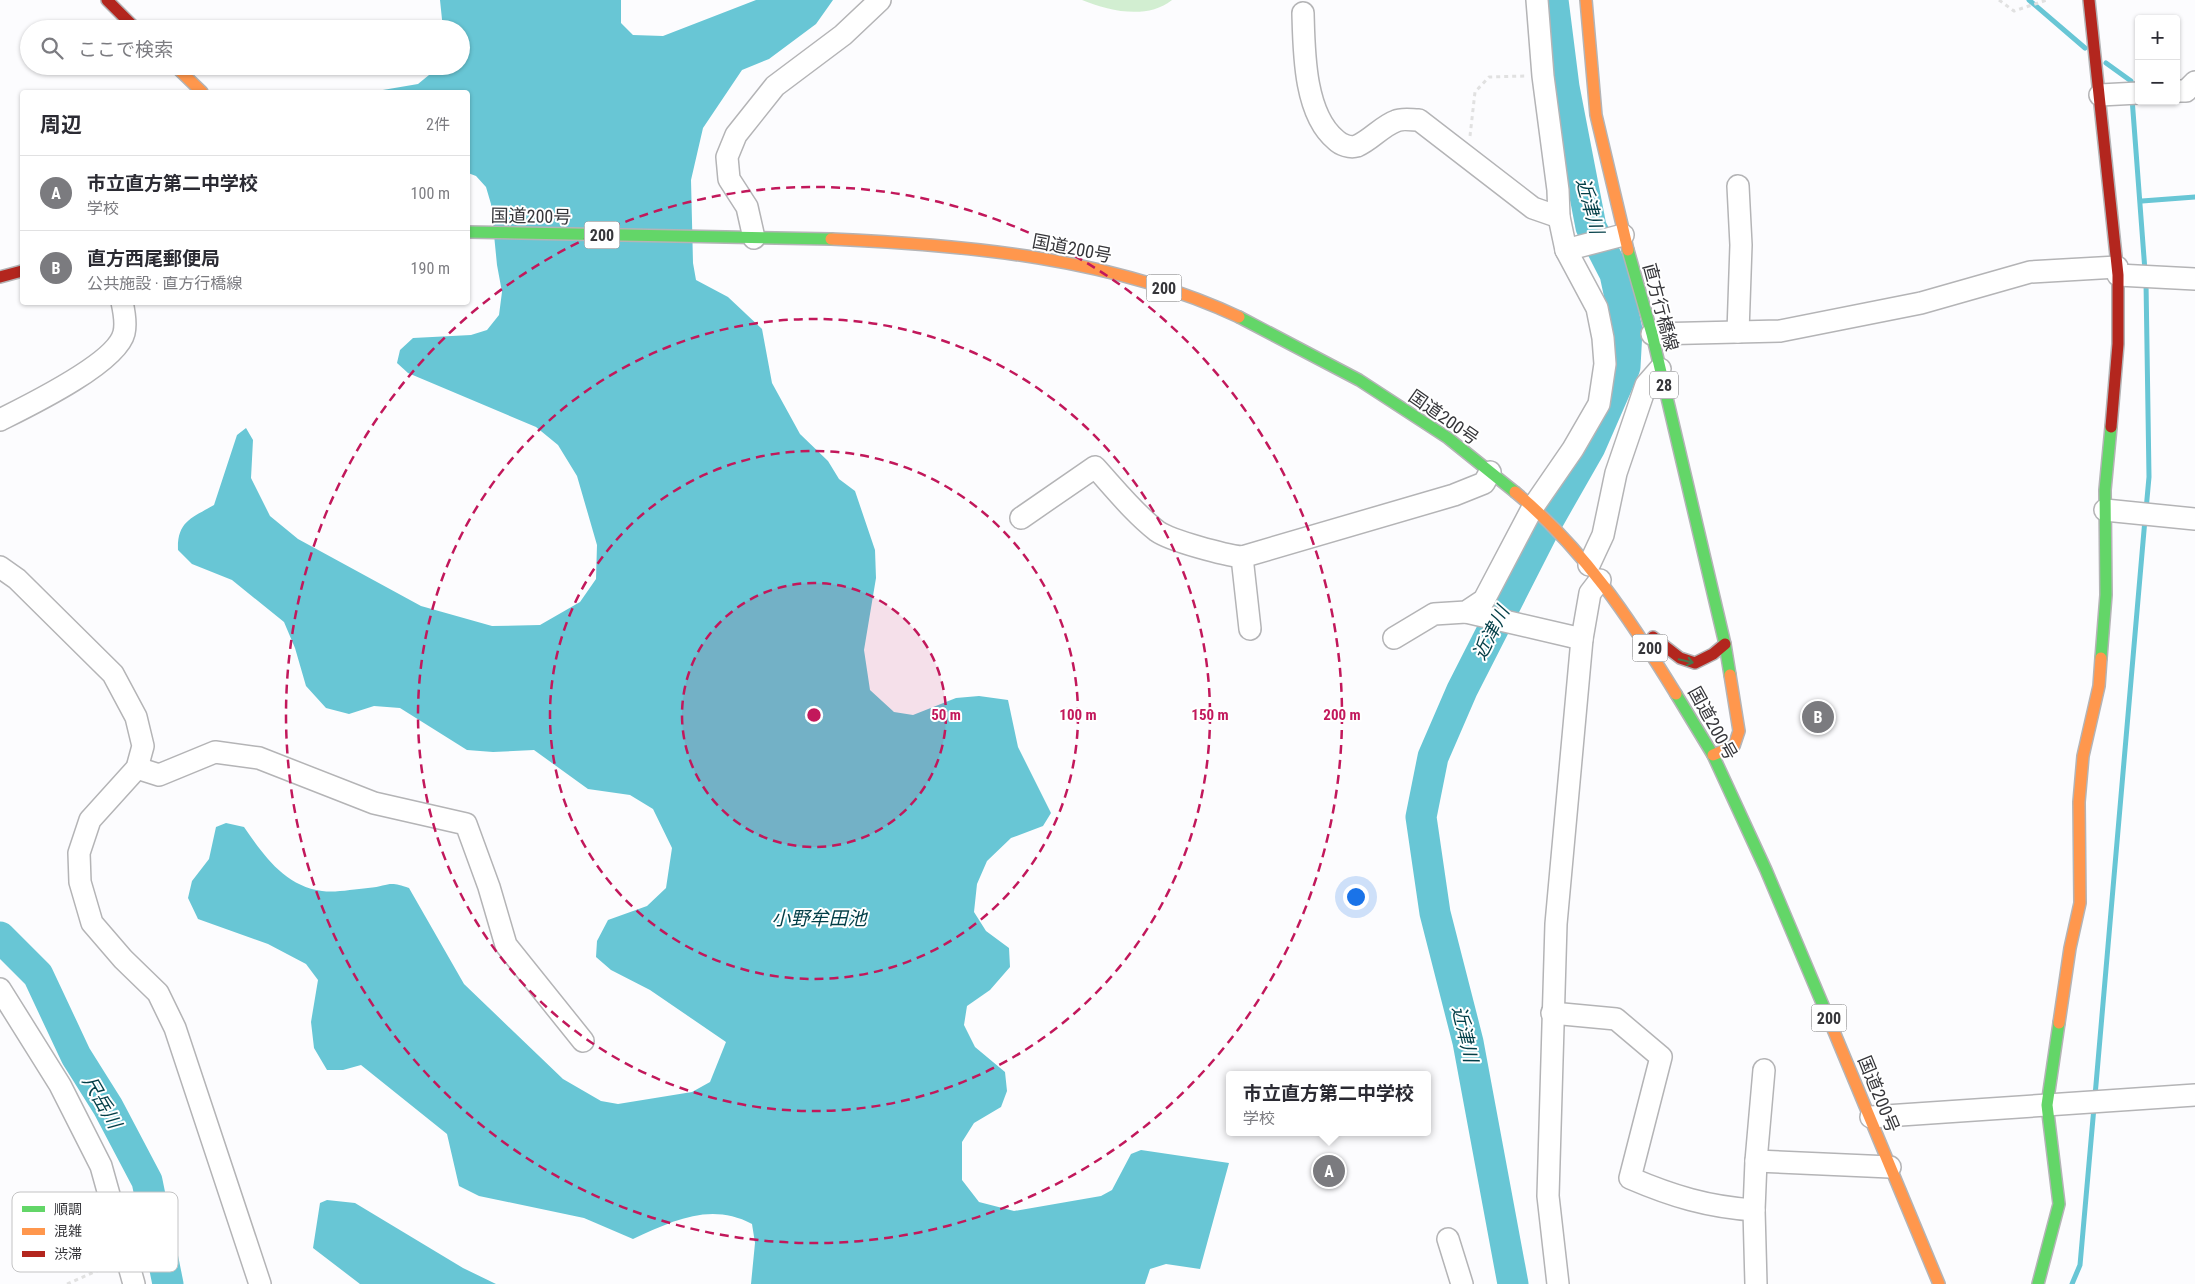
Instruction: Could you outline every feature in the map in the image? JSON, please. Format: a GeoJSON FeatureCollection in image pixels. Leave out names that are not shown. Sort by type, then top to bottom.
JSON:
{"type":"FeatureCollection","features":[{"type":"Feature","properties":{"kind":"main road"},"geometry":{"type":"LineString","coordinates":[[107,0],[127,20]]}},
{"type":"Feature","properties":{"kind":"main road","name":"直方行橋線"},"geometry":{"type":"LineString","coordinates":[[1586,0],[1596,115],[1617,237],[1652,334],[1725,644],[1739,731],[1734,746],[1713,755]]}},
{"type":"Feature","properties":{"kind":"main road"},"geometry":{"type":"LineString","coordinates":[[2038,1284],[2046,1260],[2059,1204],[2047,1105],[2070,948],[2080,903],[2079,802],[2083,756],[2099,686],[2106,595],[2105,510],[2118,344],[2118,271],[2089,0]]}},
{"type":"Feature","properties":{"kind":"main road"},"geometry":{"type":"LineString","coordinates":[[184,75],[200,90]]}},
{"type":"Feature","properties":{"kind":"main road","name":"国道200号"},"geometry":{"type":"LineString","coordinates":[[470,232],[833,239],[924,245],[1060,261],[1129,277],[1196,297],[1269,331],[1359,380],[1448,438],[1533,507],[1588,565],[1633,623],[1713,755],[1766,870],[1871,1117],[1890,1168],[1939,1284]]}},
{"type":"Feature","properties":{"kind":"main road"},"geometry":{"type":"LineString","coordinates":[[0,278],[20,273]]}},
{"type":"Feature","properties":{"kind":"main road"},"geometry":{"type":"LineString","coordinates":[[1633,623],[1680,660],[1694,663],[1709,659],[1725,644]]}},
{"type":"Feature","properties":{"kind":"street"},"geometry":{"type":"LineString","coordinates":[[746,238],[747,207],[729,179],[727,157],[736,135],[776,86],[843,35],[880,0]]}},
{"type":"Feature","properties":{"kind":"street"},"geometry":{"type":"LineString","coordinates":[[1473,613],[1484,600],[1533,507],[1574,449],[1599,404],[1603,385],[1605,364],[1603,338],[1597,308],[1570,249],[1559,217],[1558,190],[1543,76],[1537,0]]}},
{"type":"Feature","properties":{"kind":"street"},"geometry":{"type":"LineString","coordinates":[[1303,13],[1303,44],[1310,92],[1320,120],[1330,135],[1342,145],[1356,146],[1397,120],[1419,120],[1533,208],[1559,217]]}},
{"type":"Feature","properties":{"kind":"street"},"geometry":{"type":"LineString","coordinates":[[2180,91],[2186,91],[2195,82]]}},
{"type":"Feature","properties":{"kind":"street"},"geometry":{"type":"LineString","coordinates":[[2100,95],[2135,93]]}},
{"type":"Feature","properties":{"kind":"street"},"geometry":{"type":"LineString","coordinates":[[1738,186],[1741,245],[1738,332]]}},
{"type":"Feature","properties":{"kind":"street"},"geometry":{"type":"LineString","coordinates":[[1570,249],[1617,237]]}},
{"type":"Feature","properties":{"kind":"street"},"geometry":{"type":"LineString","coordinates":[[1652,334],[1780,331],[1921,303],[2030,272],[2118,271],[2195,279]]}},
{"type":"Feature","properties":{"kind":"street"},"geometry":{"type":"LineString","coordinates":[[0,420],[93,369],[115,348],[124,334],[122,305]]}},
{"type":"Feature","properties":{"kind":"street"},"geometry":{"type":"LineString","coordinates":[[1558,1284],[1548,1196],[1552,1013],[1556,924],[1582,639],[1590,593],[1588,565],[1603,535],[1616,473],[1646,385],[1660,369]]}},
{"type":"Feature","properties":{"kind":"street"},"geometry":{"type":"LineString","coordinates":[[1021,518],[1095,467],[1139,515],[1159,532],[1225,555],[1242,557],[1454,495],[1484,483],[1490,472]]}},
{"type":"Feature","properties":{"kind":"street"},"geometry":{"type":"LineString","coordinates":[[2105,510],[2195,519]]}},
{"type":"Feature","properties":{"kind":"street"},"geometry":{"type":"LineString","coordinates":[[1242,557],[1250,629]]}},
{"type":"Feature","properties":{"kind":"street"},"geometry":{"type":"LineString","coordinates":[[0,567],[17,579],[113,674],[136,717],[143,746],[137,768],[90,820],[79,852],[80,882],[92,922],[122,959],[158,993],[175,1028],[260,1284]]}},
{"type":"Feature","properties":{"kind":"street"},"geometry":{"type":"LineString","coordinates":[[1394,638],[1434,614],[1473,613],[1582,639]]}},
{"type":"Feature","properties":{"kind":"street"},"geometry":{"type":"LineString","coordinates":[[137,768],[159,775],[215,752],[259,758],[374,803],[466,824],[490,887],[506,945],[583,1041]]}},
{"type":"Feature","properties":{"kind":"street"},"geometry":{"type":"LineString","coordinates":[[0,990],[60,1085],[101,1166],[108,1192]]}},
{"type":"Feature","properties":{"kind":"street"},"geometry":{"type":"LineString","coordinates":[[1552,1013],[1616,1019],[1661,1057],[1630,1178],[1669,1195],[1724,1208],[1754,1210]]}},
{"type":"Feature","properties":{"kind":"street"},"geometry":{"type":"LineString","coordinates":[[1756,1284],[1754,1210],[1764,1070]]}},
{"type":"Feature","properties":{"kind":"street"},"geometry":{"type":"LineString","coordinates":[[1871,1117],[2195,1095]]}},
{"type":"Feature","properties":{"kind":"street"},"geometry":{"type":"LineString","coordinates":[[1756,1161],[1890,1168]]}},
{"type":"Feature","properties":{"kind":"street"},"geometry":{"type":"LineString","coordinates":[[1448,1239],[1462,1284]]}},
{"type":"Feature","properties":{"kind":"path"},"geometry":{"type":"LineString","coordinates":[[1999,0],[2014,11],[2047,0]]}},
{"type":"Feature","properties":{"kind":"path"},"geometry":{"type":"LineString","coordinates":[[1467,157],[1475,92],[1489,77],[1543,76]]}},
{"type":"Feature","properties":{"kind":"path"},"geometry":{"type":"LineString","coordinates":[[67,1284],[93,1272]]}},
{"type":"Feature","properties":{"kind":"green space"},"geometry":{"type":"Polygon","coordinates":[[[1082,0],[1172,0],[1151,10],[1128,12],[1082,0]]]}},
{"type":"Feature","properties":{"kind":"water","name":"小野牟田池"},"geometry":{"type":"Polygon","coordinates":[[[440,0],[621,0],[621,23],[633,35],[663,36],[756,0],[833,0],[816,24],[769,59],[742,70],[703,128],[691,180],[693,263],[696,280],[728,297],[762,329],[772,383],[800,434],[828,461],[839,479],[855,491],[875,550],[876,578],[864,650],[870,690],[894,712],[913,715],[956,698],[979,696],[1008,700],[1018,747],[1051,813],[1043,826],[1011,838],[987,861],[977,884],[974,912],[986,931],[1009,948],[1010,967],[990,990],[967,1006],[964,1025],[975,1047],[1005,1072],[1007,1091],[1001,1107],[974,1123],[962,1142],[962,1180],[979,1202],[1014,1211],[1101,1196],[1112,1190],[1131,1154],[1141,1150],[1229,1163],[1200,1269],[1166,1264],[1150,1269],[1145,1284],[751,1284],[755,1243],[752,1224],[736,1218],[706,1214],[692,1216],[633,1239],[584,1218],[479,1196],[459,1186],[447,1134],[361,1065],[343,1070],[327,1070],[314,1048],[311,1022],[318,980],[306,964],[268,944],[198,919],[188,898],[192,881],[209,859],[216,827],[226,823],[244,827],[259,849],[277,868],[297,883],[309,888],[333,892],[392,884],[409,888],[464,984],[563,1079],[601,1101],[618,1104],[692,1092],[710,1082],[726,1042],[650,990],[611,970],[596,957],[597,941],[608,920],[647,906],[666,888],[672,848],[653,809],[630,795],[588,789],[534,750],[493,752],[467,750],[400,708],[374,706],[349,714],[326,708],[306,686],[295,648],[284,622],[232,580],[192,564],[178,550],[178,540],[183,526],[193,517],[214,505],[237,435],[246,428],[253,440],[251,478],[270,516],[298,539],[421,606],[492,626],[540,625],[580,602],[596,579],[597,545],[577,476],[558,445],[536,427],[408,373],[397,363],[400,350],[413,338],[471,335],[487,330],[499,315],[502,292],[497,265],[491,204],[486,187],[476,176],[470,174],[470,90],[383,90],[418,84],[429,75],[470,75],[470,20],[442,20],[440,0]]]}},
{"type":"Feature","properties":{"kind":"water"},"geometry":{"type":"Polygon","coordinates":[[[327,1200],[355,1203],[463,1268],[496,1284],[360,1284],[313,1248],[320,1203],[327,1200]]]}},
{"type":"Feature","properties":{"kind":"waterway","name":"近津川"},"geometry":{"type":"LineString","coordinates":[[1513,1284],[1468,1042],[1435,913],[1421,817],[1433,757],[1462,690],[1549,519],[1590,447],[1625,367],[1627,330],[1615,274],[1591,227],[1564,87],[1553,0]]}},
{"type":"Feature","properties":{"kind":"waterway"},"geometry":{"type":"LineString","coordinates":[[2029,0],[2085,48]]}},
{"type":"Feature","properties":{"kind":"waterway"},"geometry":{"type":"LineString","coordinates":[[2106,63],[2131,81],[2132,89]]}},
{"type":"Feature","properties":{"kind":"waterway"},"geometry":{"type":"LineString","coordinates":[[2132,98],[2145,271]]}},
{"type":"Feature","properties":{"kind":"waterway"},"geometry":{"type":"LineString","coordinates":[[2142,201],[2195,197]]}},
{"type":"Feature","properties":{"kind":"waterway"},"geometry":{"type":"LineString","coordinates":[[2146,282],[2149,477],[2146,510]]}},
{"type":"Feature","properties":{"kind":"waterway"},"geometry":{"type":"LineString","coordinates":[[2095,1096],[2145,519]]}},
{"type":"Feature","properties":{"kind":"waterway","name":"尺岳川"},"geometry":{"type":"LineString","coordinates":[[0,937],[38,975],[76,1056],[108,1107],[147,1181],[149,1192]]}},
{"type":"Feature","properties":{"kind":"waterway"},"geometry":{"type":"LineString","coordinates":[[2072,1284],[2080,1265],[2094,1107]]}},
{"type":"Feature","properties":{"kind":"waterway","name":"尺岳川"},"geometry":{"type":"LineString","coordinates":[[166,1272],[168,1284]]}},
{"type":"Feature","properties":{"kind":"traffic: fast"},"geometry":{"type":"LineString","coordinates":[[470,232],[831,239]]}},
{"type":"Feature","properties":{"kind":"traffic: fast"},"geometry":{"type":"LineString","coordinates":[[1628,250],[1652,334],[1725,644],[1730,675]]}},
{"type":"Feature","properties":{"kind":"traffic: fast"},"geometry":{"type":"LineString","coordinates":[[1239,317],[1359,380],[1448,438],[1515,492]]}},
{"type":"Feature","properties":{"kind":"traffic: fast"},"geometry":{"type":"LineString","coordinates":[[2101,658],[2106,595],[2105,490],[2111,427]]}},
{"type":"Feature","properties":{"kind":"traffic: fast"},"geometry":{"type":"LineString","coordinates":[[1676,694],[1713,755],[1766,870],[1825,1010]]}},
{"type":"Feature","properties":{"kind":"traffic: fast"},"geometry":{"type":"LineString","coordinates":[[2038,1284],[2059,1204],[2047,1105],[2059,1023]]}},
{"type":"Feature","properties":{"kind":"traffic: slow"},"geometry":{"type":"LineString","coordinates":[[1586,0],[1596,115],[1628,250]]}},
{"type":"Feature","properties":{"kind":"traffic: slow"},"geometry":{"type":"LineString","coordinates":[[184,75],[200,90]]}},
{"type":"Feature","properties":{"kind":"traffic: slow"},"geometry":{"type":"LineString","coordinates":[[831,239],[935,245],[1040,258],[1142,281],[1191,297],[1239,317]]}},
{"type":"Feature","properties":{"kind":"traffic: slow"},"geometry":{"type":"LineString","coordinates":[[1515,492],[1563,537],[1604,586],[1676,694]]}},
{"type":"Feature","properties":{"kind":"traffic: slow"},"geometry":{"type":"LineString","coordinates":[[2059,1023],[2070,948],[2080,903],[2079,802],[2083,756],[2099,686],[2101,658]]}},
{"type":"Feature","properties":{"kind":"traffic: slow"},"geometry":{"type":"LineString","coordinates":[[1713,755],[1734,746],[1739,731],[1730,675]]}},
{"type":"Feature","properties":{"kind":"traffic: slow"},"geometry":{"type":"LineString","coordinates":[[1825,1010],[1939,1284]]}},
{"type":"Feature","properties":{"kind":"traffic: jam"},"geometry":{"type":"LineString","coordinates":[[107,0],[127,20]]}},
{"type":"Feature","properties":{"kind":"traffic: jam"},"geometry":{"type":"LineString","coordinates":[[2089,0],[2118,275],[2118,344],[2111,427]]}},
{"type":"Feature","properties":{"kind":"traffic: jam"},"geometry":{"type":"LineString","coordinates":[[0,277],[20,272]]}},
{"type":"Feature","properties":{"kind":"traffic: jam"},"geometry":{"type":"LineString","coordinates":[[1653,637],[1680,658],[1695,663],[1713,654],[1725,644]]}},
{"type":"Feature","properties":{"kind":"place","name":"直方西尾郵便局"},"geometry":{"type":"Point","coordinates":[1818,717]}},
{"type":"Feature","properties":{"kind":"place","name":"市立直方第二中学校"},"geometry":{"type":"Point","coordinates":[1329,1171]}}]}
